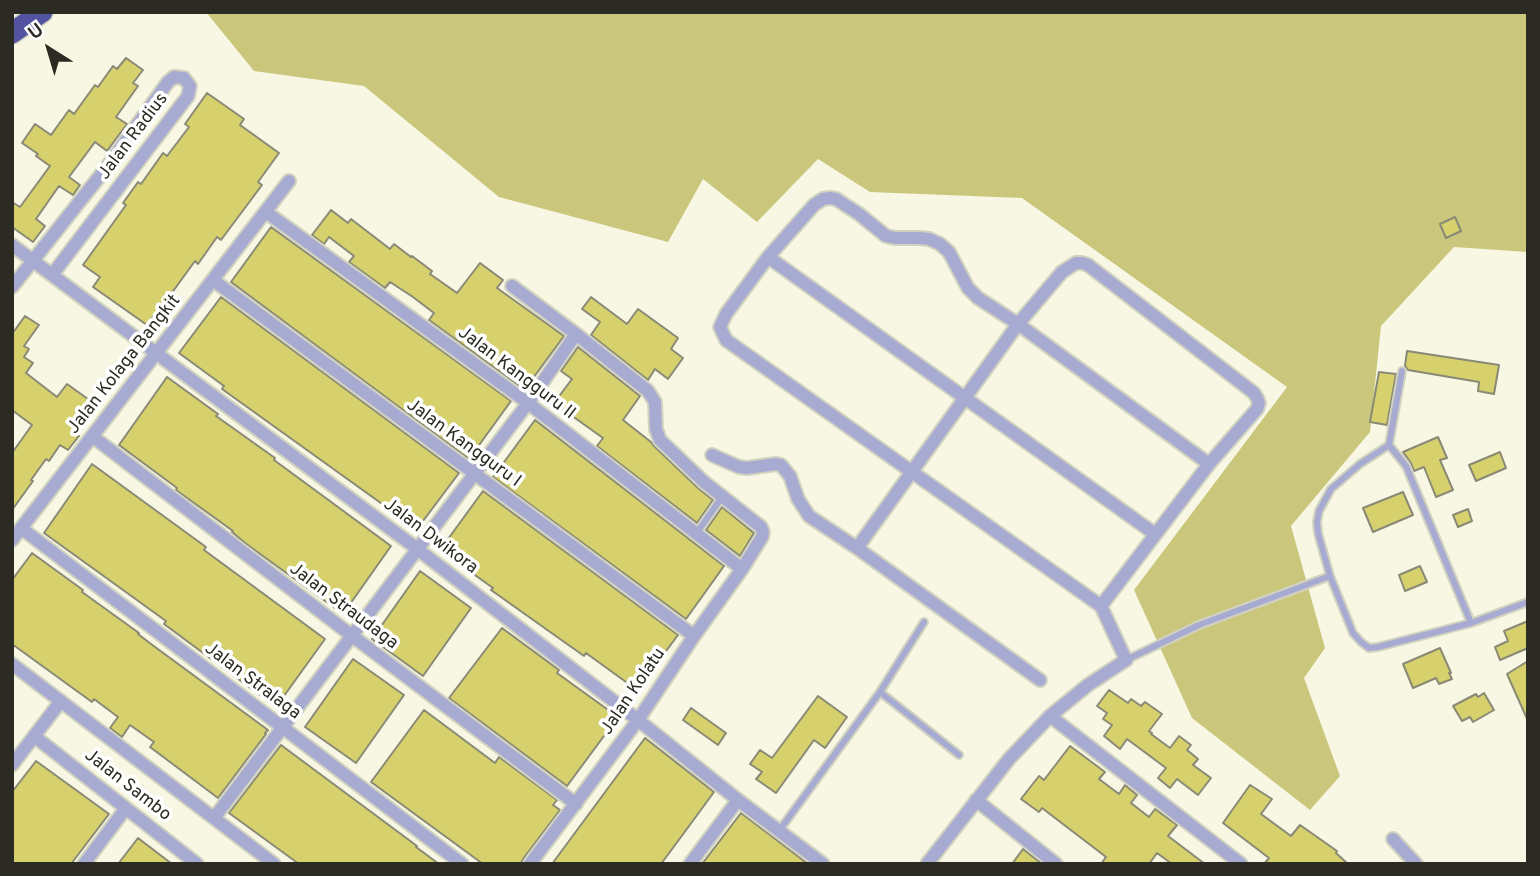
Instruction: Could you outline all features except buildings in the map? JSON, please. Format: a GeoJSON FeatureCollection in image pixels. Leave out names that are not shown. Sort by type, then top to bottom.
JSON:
{"type":"FeatureCollection","features":[{"type":"Feature","properties":{"kind":"highway"},"geometry":{"type":"LineString","coordinates":[[12,33],[42,12]]}},
{"type":"Feature","properties":{"kind":"street","name":"Jalan Radius"},"geometry":{"type":"LineString","coordinates":[[12,287],[107,167],[171,79],[178,76],[186,80],[190,86],[187,96],[52,275]]}},
{"type":"Feature","properties":{"kind":"street"},"geometry":{"type":"LineString","coordinates":[[107,167],[123,181]]}},
{"type":"Feature","properties":{"kind":"street","name":"Jalan Kolaga Bangkit"},"geometry":{"type":"LineString","coordinates":[[12,540],[289,181]]}},
{"type":"Feature","properties":{"kind":"street"},"geometry":{"type":"LineString","coordinates":[[927,864],[1009,759],[1050,716],[1088,685],[1126,660],[1101,606],[726,340],[720,327],[726,314],[768,257],[818,201],[836,199],[886,236],[919,237],[940,244],[949,251],[972,293],[1209,464]]}},
{"type":"Feature","properties":{"kind":"street","name":"Jalan Kangguru II"},"geometry":{"type":"LineString","coordinates":[[266,212],[527,403],[742,569]]}},
{"type":"Feature","properties":{"kind":"street","name":"Jalan Dwikora"},"geometry":{"type":"LineString","coordinates":[[12,245],[416,548],[823,864]]}},
{"type":"Feature","properties":{"kind":"street"},"geometry":{"type":"LineString","coordinates":[[768,257],[1155,534]]}},
{"type":"Feature","properties":{"kind":"street"},"geometry":{"type":"LineString","coordinates":[[857,548],[1018,324],[1068,267],[1076,262],[1088,265],[1254,393],[1259,403],[1257,409],[1209,464],[1101,606]]}},
{"type":"Feature","properties":{"kind":"street","name":"Jalan Kangguru I"},"geometry":{"type":"LineString","coordinates":[[213,280],[694,636]]}},
{"type":"Feature","properties":{"kind":"street"},"geometry":{"type":"LineString","coordinates":[[512,286],[648,391],[655,402],[656,429],[660,440],[722,497]]}},
{"type":"Feature","properties":{"kind":"street"},"geometry":{"type":"LineString","coordinates":[[214,818],[474,474],[576,334]]}},
{"type":"Feature","properties":{"kind":"street","name":"Jalan Straudaga"},"geometry":{"type":"LineString","coordinates":[[92,436],[576,804]]}},
{"type":"Feature","properties":{"kind":"street"},"geometry":{"type":"LineString","coordinates":[[712,455],[739,467],[781,465],[790,475],[798,499],[809,516],[1040,680]]}},
{"type":"Feature","properties":{"kind":"street","name":"Jalan Kolatu"},"geometry":{"type":"LineString","coordinates":[[530,864],[638,720],[762,537],[761,527],[722,497]]}},
{"type":"Feature","properties":{"kind":"street","name":"Jalan Stralaga"},"geometry":{"type":"LineString","coordinates":[[21,528],[463,864]]}},
{"type":"Feature","properties":{"kind":"street"},"geometry":{"type":"LineString","coordinates":[[12,664],[274,864]]}},
{"type":"Feature","properties":{"kind":"street"},"geometry":{"type":"LineString","coordinates":[[12,765],[61,701]]}},
{"type":"Feature","properties":{"kind":"street"},"geometry":{"type":"LineString","coordinates":[[1050,716],[1241,864]]}},
{"type":"Feature","properties":{"kind":"street","name":"Jalan Sambo"},"geometry":{"type":"LineString","coordinates":[[34,736],[197,864]]}},
{"type":"Feature","properties":{"kind":"street"},"geometry":{"type":"LineString","coordinates":[[690,864],[738,800]]}},
{"type":"Feature","properties":{"kind":"street"},"geometry":{"type":"LineString","coordinates":[[976,800],[1056,864]]}},
{"type":"Feature","properties":{"kind":"street"},"geometry":{"type":"LineString","coordinates":[[83,864],[127,808]]}},
{"type":"Feature","properties":{"kind":"street"},"geometry":{"type":"LineString","coordinates":[[1393,839],[1416,864]]}},
{"type":"Feature","properties":{"kind":"lane"},"geometry":{"type":"LineString","coordinates":[[1402,371],[1390,445],[1406,466],[1471,623]]}},
{"type":"Feature","properties":{"kind":"lane"},"geometry":{"type":"LineString","coordinates":[[1390,445],[1360,464],[1331,489],[1319,511],[1318,533],[1330,576],[1353,633],[1370,648],[1378,648],[1471,623],[1528,601]]}},
{"type":"Feature","properties":{"kind":"lane"},"geometry":{"type":"LineString","coordinates":[[696,534],[722,497]]}},
{"type":"Feature","properties":{"kind":"lane"},"geometry":{"type":"LineString","coordinates":[[1126,660],[1199,625],[1330,576]]}},
{"type":"Feature","properties":{"kind":"lane"},"geometry":{"type":"LineString","coordinates":[[779,831],[880,692],[924,622]]}},
{"type":"Feature","properties":{"kind":"lane"},"geometry":{"type":"LineString","coordinates":[[880,692],[959,755]]}},
{"type":"Feature","properties":{"kind":"shaded area"},"geometry":{"type":"Polygon","coordinates":[[[206,12],[1528,12],[1528,252],[1454,247],[1381,326],[1370,432],[1291,526],[1325,648],[1304,678],[1340,776],[1310,810],[1192,718],[1134,590],[1287,387],[1022,198],[870,192],[818,159],[757,222],[703,179],[668,242],[499,197],[364,86],[254,71],[206,12]]]}}]}
